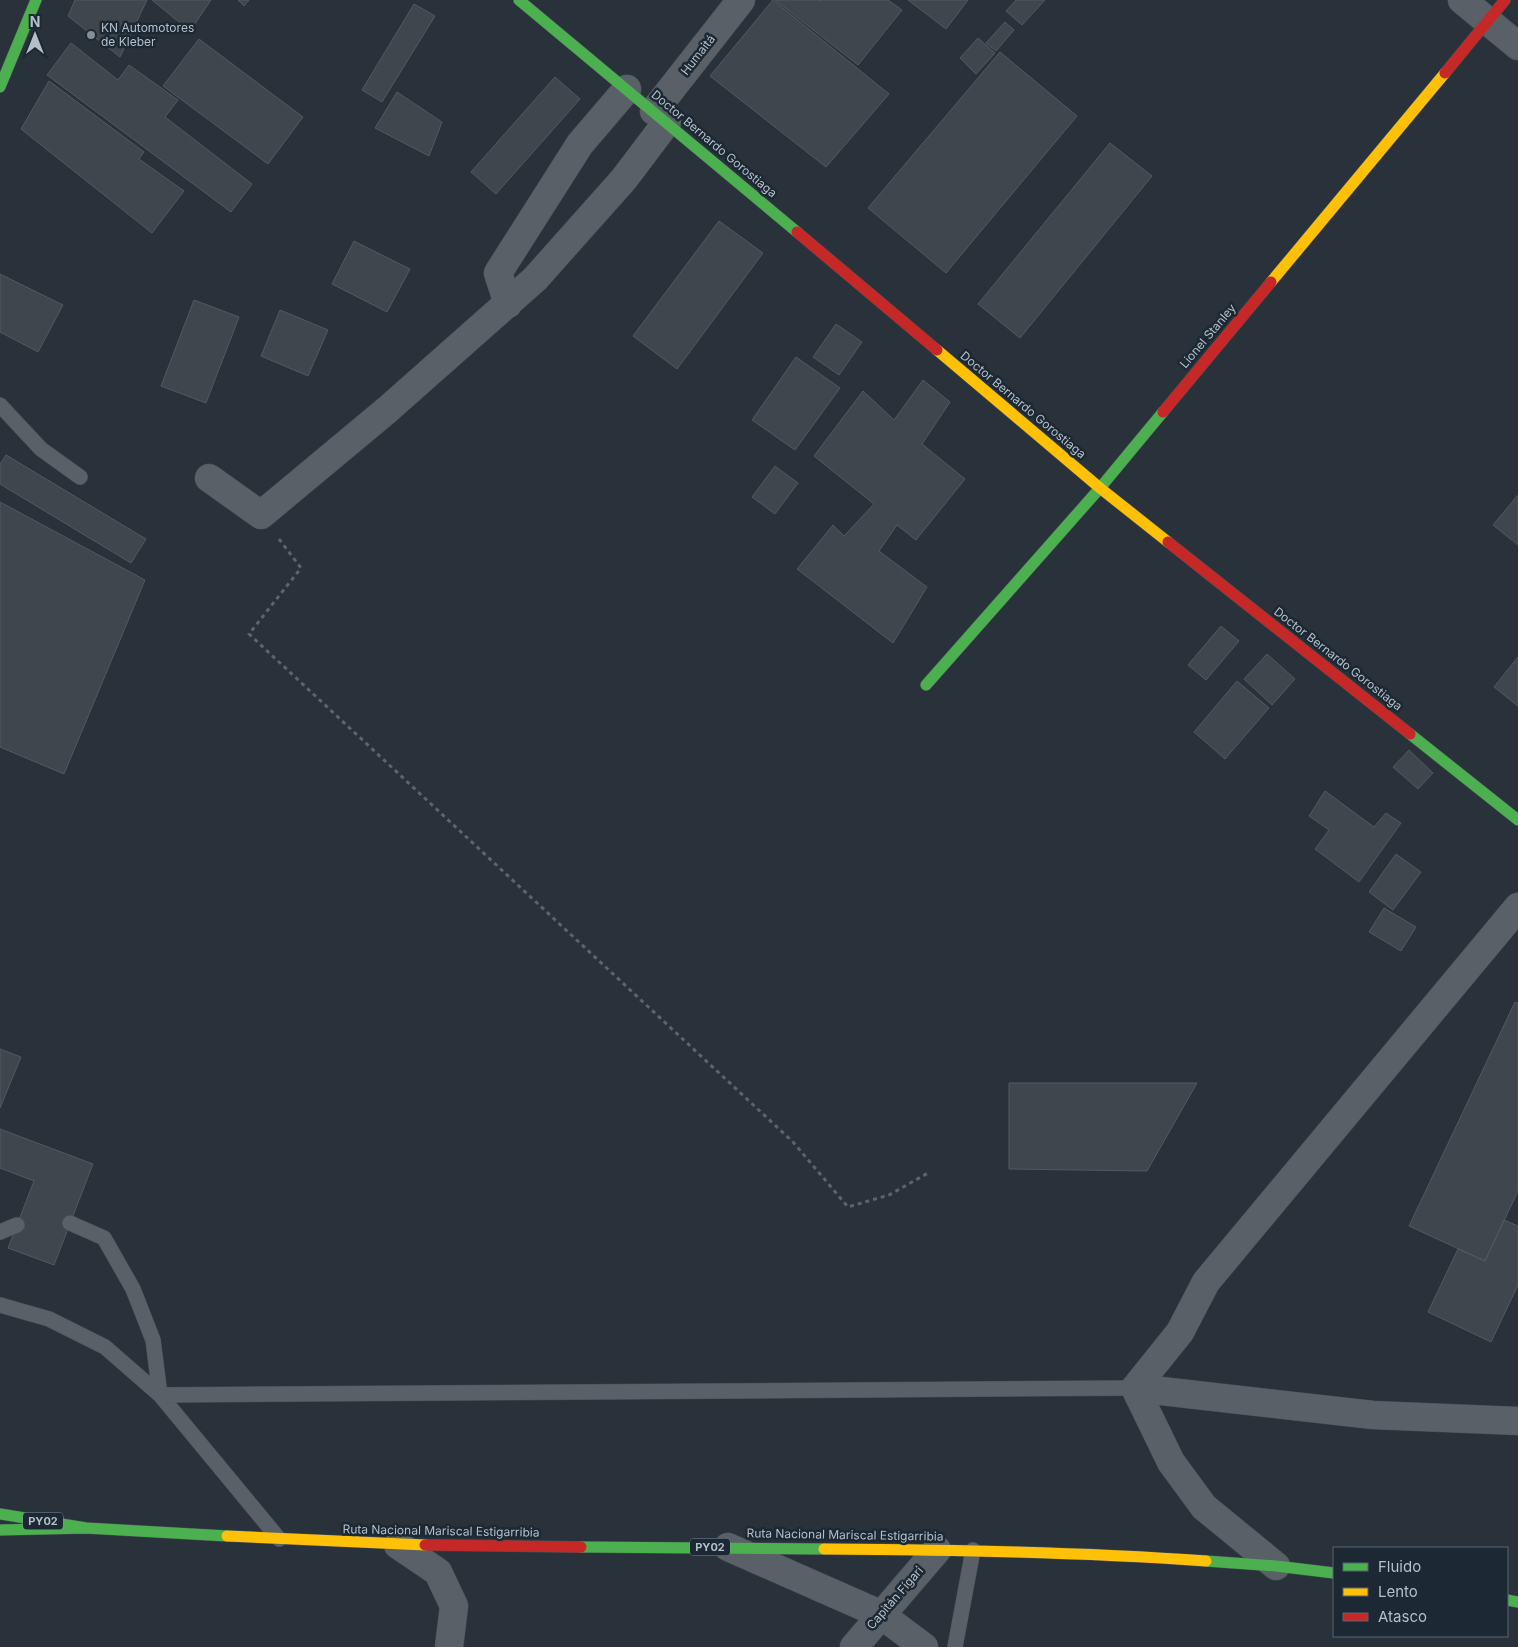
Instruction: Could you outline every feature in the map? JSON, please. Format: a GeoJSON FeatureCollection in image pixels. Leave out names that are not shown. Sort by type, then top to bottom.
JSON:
{"type":"FeatureCollection","features":[{"type":"Feature","properties":{"kind":"main road"},"geometry":{"type":"LineString","coordinates":[[0,87],[36,0]]}},
{"type":"Feature","properties":{"kind":"main road","name":"Doctor Bernardo Gorostiaga"},"geometry":{"type":"LineString","coordinates":[[519,0],[661,117],[1100,488],[1518,820]]}},
{"type":"Feature","properties":{"kind":"main road","name":"Lionel Stanley"},"geometry":{"type":"LineString","coordinates":[[926,685],[1100,488],[1505,0]]}},
{"type":"Feature","properties":{"kind":"main road","name":"PY02"},"geometry":{"type":"LineString","coordinates":[[0,1514],[86,1528]]}},
{"type":"Feature","properties":{"kind":"main road","name":"Ruta Nacional Mariscal Estigarribia"},"geometry":{"type":"LineString","coordinates":[[86,1528],[398,1545],[973,1550],[1119,1555],[1276,1566],[1333,1573]]}},
{"type":"Feature","properties":{"kind":"main road","name":"PY02"},"geometry":{"type":"LineString","coordinates":[[0,1530],[86,1528]]}},
{"type":"Feature","properties":{"kind":"street","name":"Humaitá"},"geometry":{"type":"LineString","coordinates":[[261,515],[387,410],[535,280],[624,179],[661,117],[742,0]]}},
{"type":"Feature","properties":{"kind":"street"},"geometry":{"type":"LineString","coordinates":[[1462,0],[1518,46]]}},
{"type":"Feature","properties":{"kind":"street"},"geometry":{"type":"LineString","coordinates":[[508,304],[498,273],[580,144],[627,89]]}},
{"type":"Feature","properties":{"kind":"street"},"geometry":{"type":"LineString","coordinates":[[209,478],[261,515]]}},
{"type":"Feature","properties":{"kind":"street"},"geometry":{"type":"LineString","coordinates":[[1136,1388],[1180,1332],[1206,1282],[1518,907]]}},
{"type":"Feature","properties":{"kind":"street"},"geometry":{"type":"LineString","coordinates":[[1136,1388],[1373,1415],[1518,1420]]}},
{"type":"Feature","properties":{"kind":"street"},"geometry":{"type":"LineString","coordinates":[[1136,1388],[1171,1462],[1204,1507],[1276,1566]]}},
{"type":"Feature","properties":{"kind":"street"},"geometry":{"type":"LineString","coordinates":[[398,1545],[438,1572],[454,1606],[449,1647]]}},
{"type":"Feature","properties":{"kind":"street"},"geometry":{"type":"LineString","coordinates":[[728,1547],[880,1614],[924,1647]]}},
{"type":"Feature","properties":{"kind":"street","name":"Capitán Figari"},"geometry":{"type":"LineString","coordinates":[[854,1647],[880,1614],[937,1550]]}},
{"type":"Feature","properties":{"kind":"lane"},"geometry":{"type":"LineString","coordinates":[[0,404],[41,449],[80,477]]}},
{"type":"Feature","properties":{"kind":"lane"},"geometry":{"type":"LineString","coordinates":[[70,1223],[104,1238],[133,1289],[153,1340],[160,1395]]}},
{"type":"Feature","properties":{"kind":"lane"},"geometry":{"type":"LineString","coordinates":[[0,1232],[17,1225]]}},
{"type":"Feature","properties":{"kind":"lane"},"geometry":{"type":"LineString","coordinates":[[0,1305],[49,1319],[104,1347],[160,1395],[278,1539]]}},
{"type":"Feature","properties":{"kind":"lane"},"geometry":{"type":"LineString","coordinates":[[160,1395],[1136,1388]]}},
{"type":"Feature","properties":{"kind":"lane"},"geometry":{"type":"LineString","coordinates":[[955,1647],[973,1550]]}},
{"type":"Feature","properties":{"kind":"path"},"geometry":{"type":"LineString","coordinates":[[261,515],[301,568],[249,634],[793,1142],[848,1207],[889,1195],[928,1172]]}},
{"type":"Feature","properties":{"kind":"building"},"geometry":{"type":"Polygon","coordinates":[[[75,0],[147,0],[120,57],[68,16],[75,0]]]}},
{"type":"Feature","properties":{"kind":"building"},"geometry":{"type":"Polygon","coordinates":[[[152,0],[211,0],[190,31],[152,0]]]}},
{"type":"Feature","properties":{"kind":"building"},"geometry":{"type":"Polygon","coordinates":[[[238,0],[249,0],[244,6],[238,0]]]}},
{"type":"Feature","properties":{"kind":"building"},"geometry":{"type":"Polygon","coordinates":[[[773,0],[889,94],[826,167],[710,76],[773,0]]]}},
{"type":"Feature","properties":{"kind":"building"},"geometry":{"type":"Polygon","coordinates":[[[775,0],[888,0],[902,10],[858,65],[775,0]]]}},
{"type":"Feature","properties":{"kind":"building"},"geometry":{"type":"Polygon","coordinates":[[[908,0],[968,0],[946,29],[908,0]]]}},
{"type":"Feature","properties":{"kind":"building"},"geometry":{"type":"Polygon","coordinates":[[[1016,0],[1045,0],[1022,25],[1006,11],[1016,0]]]}},
{"type":"Feature","properties":{"kind":"building"},"geometry":{"type":"Polygon","coordinates":[[[414,4],[435,16],[382,102],[362,90],[414,4]]]}},
{"type":"Feature","properties":{"kind":"building"},"geometry":{"type":"Polygon","coordinates":[[[1005,22],[1014,30],[996,51],[986,43],[1005,22]]]}},
{"type":"Feature","properties":{"kind":"building"},"geometry":{"type":"Polygon","coordinates":[[[978,38],[995,53],[976,74],[960,58],[978,38]]]}},
{"type":"Feature","properties":{"kind":"building"},"geometry":{"type":"Polygon","coordinates":[[[199,39],[303,117],[268,164],[163,86],[199,39]]]}},
{"type":"Feature","properties":{"kind":"building"},"geometry":{"type":"Polygon","coordinates":[[[71,43],[118,80],[129,65],[178,100],[165,117],[252,184],[231,212],[47,75],[71,43]]]}},
{"type":"Feature","properties":{"kind":"building"},"geometry":{"type":"Polygon","coordinates":[[[1000,52],[1077,116],[946,273],[868,208],[1000,52]]]}},
{"type":"Feature","properties":{"kind":"building"},"geometry":{"type":"Polygon","coordinates":[[[555,77],[580,99],[496,194],[471,172],[555,77]]]}},
{"type":"Feature","properties":{"kind":"building"},"geometry":{"type":"Polygon","coordinates":[[[49,81],[144,152],[139,159],[184,191],[152,233],[21,129],[49,81]]]}},
{"type":"Feature","properties":{"kind":"building"},"geometry":{"type":"Polygon","coordinates":[[[397,92],[442,122],[429,156],[375,128],[397,92]]]}},
{"type":"Feature","properties":{"kind":"building"},"geometry":{"type":"Polygon","coordinates":[[[1110,143],[1152,176],[1020,338],[978,304],[1110,143]]]}},
{"type":"Feature","properties":{"kind":"building"},"geometry":{"type":"Polygon","coordinates":[[[719,221],[763,253],[677,369],[633,336],[719,221]]]}},
{"type":"Feature","properties":{"kind":"building"},"geometry":{"type":"Polygon","coordinates":[[[354,241],[410,269],[387,312],[332,284],[354,241]]]}},
{"type":"Feature","properties":{"kind":"building"},"geometry":{"type":"Polygon","coordinates":[[[0,274],[63,305],[38,352],[0,332],[0,274]]]}},
{"type":"Feature","properties":{"kind":"building"},"geometry":{"type":"Polygon","coordinates":[[[194,300],[239,317],[206,403],[161,386],[194,300]]]}},
{"type":"Feature","properties":{"kind":"building"},"geometry":{"type":"Polygon","coordinates":[[[280,310],[328,330],[308,376],[261,356],[280,310]]]}},
{"type":"Feature","properties":{"kind":"building"},"geometry":{"type":"Polygon","coordinates":[[[836,324],[862,342],[839,375],[813,357],[836,324]]]}},
{"type":"Feature","properties":{"kind":"building"},"geometry":{"type":"Polygon","coordinates":[[[796,357],[840,388],[795,450],[752,420],[796,357]]]}},
{"type":"Feature","properties":{"kind":"building"},"geometry":{"type":"Polygon","coordinates":[[[923,380],[950,402],[922,444],[965,479],[916,540],[897,525],[879,551],[927,587],[893,643],[797,569],[833,525],[844,536],[874,504],[814,456],[863,391],[894,420],[923,380]]]}},
{"type":"Feature","properties":{"kind":"building"},"geometry":{"type":"Polygon","coordinates":[[[6,455],[146,539],[131,563],[0,484],[0,464],[6,455]]]}},
{"type":"Feature","properties":{"kind":"building"},"geometry":{"type":"Polygon","coordinates":[[[775,466],[798,483],[775,514],[752,497],[775,466]]]}},
{"type":"Feature","properties":{"kind":"building"},"geometry":{"type":"Polygon","coordinates":[[[1518,495],[1518,545],[1493,525],[1518,495]]]}},
{"type":"Feature","properties":{"kind":"building"},"geometry":{"type":"Polygon","coordinates":[[[0,502],[145,580],[64,774],[0,747],[0,502]]]}},
{"type":"Feature","properties":{"kind":"building"},"geometry":{"type":"Polygon","coordinates":[[[1221,626],[1239,641],[1206,680],[1188,665],[1221,626]]]}},
{"type":"Feature","properties":{"kind":"building"},"geometry":{"type":"Polygon","coordinates":[[[1267,654],[1295,679],[1272,705],[1244,679],[1267,654]]]}},
{"type":"Feature","properties":{"kind":"building"},"geometry":{"type":"Polygon","coordinates":[[[1518,657],[1518,706],[1494,687],[1518,657]]]}},
{"type":"Feature","properties":{"kind":"building"},"geometry":{"type":"Polygon","coordinates":[[[1237,681],[1269,708],[1225,759],[1194,732],[1237,681]]]}},
{"type":"Feature","properties":{"kind":"building"},"geometry":{"type":"Polygon","coordinates":[[[1409,750],[1433,773],[1418,789],[1393,767],[1409,750]]]}},
{"type":"Feature","properties":{"kind":"building"},"geometry":{"type":"Polygon","coordinates":[[[1325,791],[1374,827],[1386,813],[1401,823],[1359,882],[1315,849],[1329,830],[1309,816],[1325,791]]]}},
{"type":"Feature","properties":{"kind":"building"},"geometry":{"type":"Polygon","coordinates":[[[1396,854],[1421,872],[1393,910],[1369,892],[1396,854]]]}},
{"type":"Feature","properties":{"kind":"building"},"geometry":{"type":"Polygon","coordinates":[[[1384,908],[1416,927],[1401,951],[1369,932],[1384,908]]]}},
{"type":"Feature","properties":{"kind":"building"},"geometry":{"type":"Polygon","coordinates":[[[1515,1002],[1518,1003],[1518,1191],[1485,1261],[1409,1226],[1515,1002]]]}},
{"type":"Feature","properties":{"kind":"building"},"geometry":{"type":"Polygon","coordinates":[[[0,1049],[21,1057],[0,1108],[0,1049]]]}},
{"type":"Feature","properties":{"kind":"building"},"geometry":{"type":"Polygon","coordinates":[[[1009,1083],[1197,1083],[1147,1171],[1009,1169],[1009,1083]]]}},
{"type":"Feature","properties":{"kind":"building"},"geometry":{"type":"Polygon","coordinates":[[[0,1129],[93,1164],[54,1265],[8,1248],[34,1181],[0,1168],[0,1129]]]}},
{"type":"Feature","properties":{"kind":"building"},"geometry":{"type":"Polygon","coordinates":[[[1504,1220],[1518,1226],[1518,1285],[1491,1342],[1428,1312],[1458,1249],[1485,1261],[1504,1220]]]}},
{"type":"Feature","properties":{"kind":"traffic: fast"},"geometry":{"type":"LineString","coordinates":[[0,87],[36,0]]}},
{"type":"Feature","properties":{"kind":"traffic: fast"},"geometry":{"type":"LineString","coordinates":[[519,0],[797,232]]}},
{"type":"Feature","properties":{"kind":"traffic: fast"},"geometry":{"type":"LineString","coordinates":[[926,685],[1100,488],[1163,412]]}},
{"type":"Feature","properties":{"kind":"traffic: fast"},"geometry":{"type":"LineString","coordinates":[[1410,734],[1518,820]]}},
{"type":"Feature","properties":{"kind":"traffic: fast"},"geometry":{"type":"LineString","coordinates":[[0,1514],[86,1528]]}},
{"type":"Feature","properties":{"kind":"traffic: fast"},"geometry":{"type":"LineString","coordinates":[[0,1530],[86,1528],[227,1536]]}},
{"type":"Feature","properties":{"kind":"traffic: fast"},"geometry":{"type":"LineString","coordinates":[[581,1547],[824,1549]]}},
{"type":"Feature","properties":{"kind":"traffic: fast"},"geometry":{"type":"LineString","coordinates":[[1206,1561],[1276,1566],[1333,1573]]}},
{"type":"Feature","properties":{"kind":"traffic: fast"},"geometry":{"type":"LineString","coordinates":[[1508,1600],[1518,1602]]}},
{"type":"Feature","properties":{"kind":"traffic: slow"},"geometry":{"type":"LineString","coordinates":[[1271,282],[1445,73]]}},
{"type":"Feature","properties":{"kind":"traffic: slow"},"geometry":{"type":"LineString","coordinates":[[937,350],[1100,488],[1168,542]]}},
{"type":"Feature","properties":{"kind":"traffic: slow"},"geometry":{"type":"LineString","coordinates":[[227,1536],[425,1545]]}},
{"type":"Feature","properties":{"kind":"traffic: slow"},"geometry":{"type":"LineString","coordinates":[[824,1549],[1111,1555],[1206,1561]]}},
{"type":"Feature","properties":{"kind":"traffic: jam"},"geometry":{"type":"LineString","coordinates":[[1445,73],[1505,0]]}},
{"type":"Feature","properties":{"kind":"traffic: jam"},"geometry":{"type":"LineString","coordinates":[[797,232],[937,350]]}},
{"type":"Feature","properties":{"kind":"traffic: jam"},"geometry":{"type":"LineString","coordinates":[[1163,412],[1271,282]]}},
{"type":"Feature","properties":{"kind":"traffic: jam"},"geometry":{"type":"LineString","coordinates":[[1168,542],[1410,734]]}},
{"type":"Feature","properties":{"kind":"traffic: jam"},"geometry":{"type":"LineString","coordinates":[[425,1545],[581,1547]]}},
{"type":"Feature","properties":{"kind":"place","name":"KN Automotores de Kleber"},"geometry":{"type":"Point","coordinates":[91,35]}}]}
